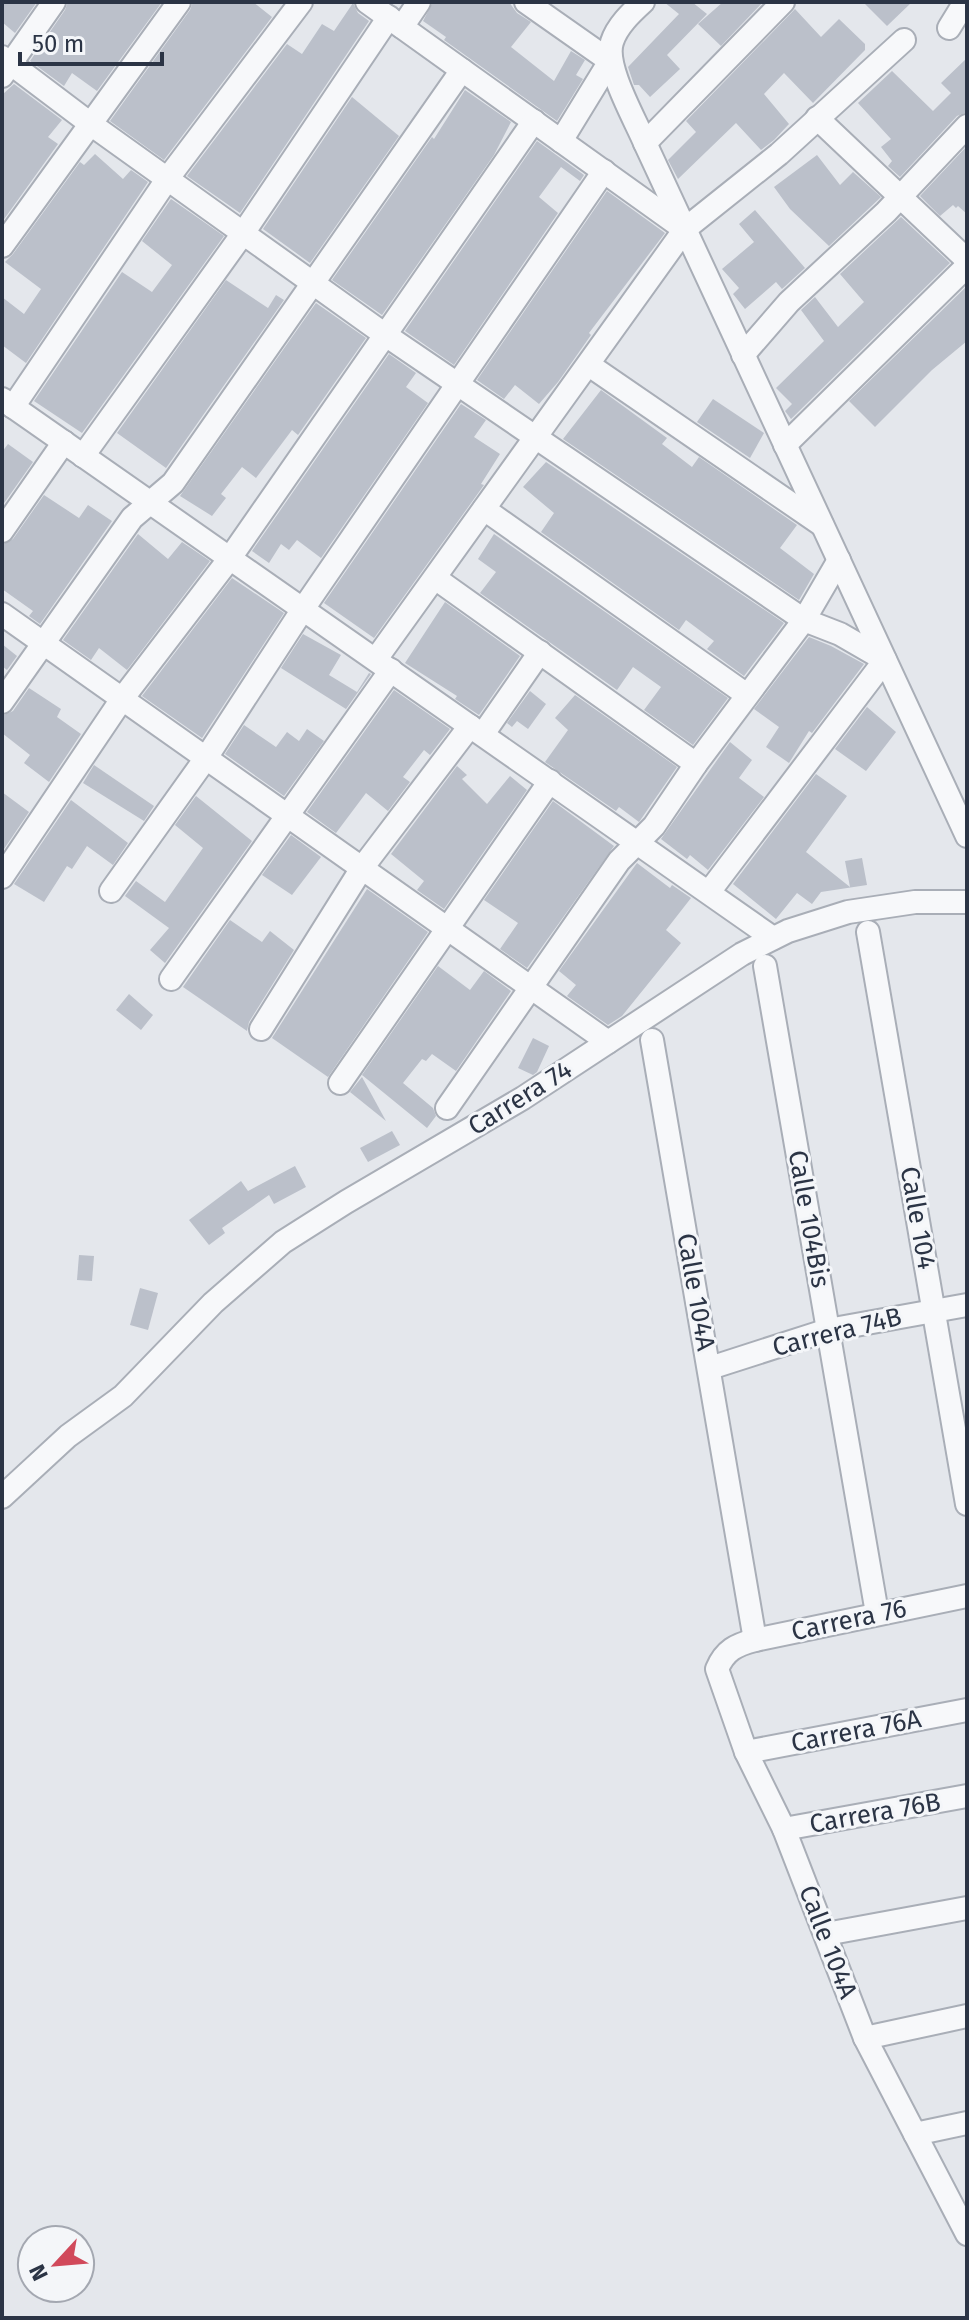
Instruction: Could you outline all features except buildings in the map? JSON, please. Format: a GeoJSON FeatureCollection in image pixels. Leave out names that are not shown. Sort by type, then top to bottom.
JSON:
{"type":"FeatureCollection","features":[{"type":"Feature","properties":{"kind":"street"},"geometry":{"type":"LineString","coordinates":[[54,2],[5,65],[457,385],[804,620],[840,634],[885,660]]}},
{"type":"Feature","properties":{"kind":"street"},"geometry":{"type":"LineString","coordinates":[[2,246],[179,2]]}},
{"type":"Feature","properties":{"kind":"street"},"geometry":{"type":"LineString","coordinates":[[301,2],[168,178],[8,403],[773,938]]}},
{"type":"Feature","properties":{"kind":"street"},"geometry":{"type":"LineString","coordinates":[[367,2],[685,229]]}},
{"type":"Feature","properties":{"kind":"street"},"geometry":{"type":"LineString","coordinates":[[83,456],[395,22],[419,2]]}},
{"type":"Feature","properties":{"kind":"street"},"geometry":{"type":"LineString","coordinates":[[526,2],[610,61],[645,143],[967,836]]}},
{"type":"Feature","properties":{"kind":"street"},"geometry":{"type":"LineString","coordinates":[[561,141],[610,61],[612,42],[627,17],[643,2]]}},
{"type":"Feature","properties":{"kind":"street"},"geometry":{"type":"LineString","coordinates":[[645,143],[783,2]]}},
{"type":"Feature","properties":{"kind":"street"},"geometry":{"type":"LineString","coordinates":[[949,28],[965,2]]}},
{"type":"Feature","properties":{"kind":"street"},"geometry":{"type":"LineString","coordinates":[[171,979],[288,816],[435,578],[685,229],[779,154],[904,40]]}},
{"type":"Feature","properties":{"kind":"street"},"geometry":{"type":"LineString","coordinates":[[2,702],[132,518],[173,483],[462,70]]}},
{"type":"Feature","properties":{"kind":"street"},"geometry":{"type":"LineString","coordinates":[[817,118],[967,260]]}},
{"type":"Feature","properties":{"kind":"street"},"geometry":{"type":"LineString","coordinates":[[2,877],[122,699],[230,558],[534,121]]}},
{"type":"Feature","properties":{"kind":"street"},"geometry":{"type":"LineString","coordinates":[[743,355],[789,302],[900,197],[967,126]]}},
{"type":"Feature","properties":{"kind":"street"},"geometry":{"type":"LineString","coordinates":[[111,891],[206,758],[303,609],[604,171]]}},
{"type":"Feature","properties":{"kind":"street"},"geometry":{"type":"LineString","coordinates":[[785,445],[967,266]]}},
{"type":"Feature","properties":{"kind":"street"},"geometry":{"type":"LineString","coordinates":[[589,365],[823,526]]}},
{"type":"Feature","properties":{"kind":"street"},"geometry":{"type":"LineString","coordinates":[[2,531],[64,442]]}},
{"type":"Feature","properties":{"kind":"street"},"geometry":{"type":"LineString","coordinates":[[484,509],[747,695]]}},
{"type":"Feature","properties":{"kind":"street"},"geometry":{"type":"LineString","coordinates":[[447,1108],[619,861],[654,826],[696,764],[804,620],[839,560]]}},
{"type":"Feature","properties":{"kind":"street"},"geometry":{"type":"LineString","coordinates":[[435,578],[696,764]]}},
{"type":"Feature","properties":{"kind":"street"},"geometry":{"type":"LineString","coordinates":[[2,614],[608,1042]]}},
{"type":"Feature","properties":{"kind":"street"},"geometry":{"type":"LineString","coordinates":[[261,1029],[362,868],[540,652]]}},
{"type":"Feature","properties":{"kind":"street"},"geometry":{"type":"LineString","coordinates":[[709,892],[885,660]]}},
{"type":"Feature","properties":{"kind":"street"},"geometry":{"type":"LineString","coordinates":[[340,1083],[550,781]]}},
{"type":"Feature","properties":{"kind":"street","name":"Carrera 74"},"geometry":{"type":"LineString","coordinates":[[2,1497],[68,1436],[123,1396],[213,1303],[283,1242],[523,1098],[742,954],[825,918],[872,907],[915,902],[967,902]]}},
{"type":"Feature","properties":{"kind":"street","name":"Calle 104"},"geometry":{"type":"LineString","coordinates":[[868,932],[967,1504]]}},
{"type":"Feature","properties":{"kind":"street","name":"Calle 104Bis"},"geometry":{"type":"LineString","coordinates":[[765,966],[877,1613]]}},
{"type":"Feature","properties":{"kind":"street","name":"Calle 104A"},"geometry":{"type":"LineString","coordinates":[[652,1040],[755,1640]]}},
{"type":"Feature","properties":{"kind":"street","name":"Carrera 74B"},"geometry":{"type":"LineString","coordinates":[[710,1368],[828,1330],[967,1305]]}},
{"type":"Feature","properties":{"kind":"street","name":"Carrera 76"},"geometry":{"type":"LineString","coordinates":[[732,1646],[877,1613],[966,1600]]}},
{"type":"Feature","properties":{"kind":"street","name":"Calle 104A"},"geometry":{"type":"LineString","coordinates":[[732,1646],[717,1669],[746,1752],[784,1829],[865,2038],[967,2234]]}},
{"type":"Feature","properties":{"kind":"street","name":"Carrera 76A"},"geometry":{"type":"LineString","coordinates":[[746,1752],[967,1710]]}},
{"type":"Feature","properties":{"kind":"street","name":"Carrera 76B"},"geometry":{"type":"LineString","coordinates":[[784,1829],[967,1796]]}},
{"type":"Feature","properties":{"kind":"street"},"geometry":{"type":"LineString","coordinates":[[826,1934],[967,1908]]}},
{"type":"Feature","properties":{"kind":"street"},"geometry":{"type":"LineString","coordinates":[[865,2038],[967,2016]]}},
{"type":"Feature","properties":{"kind":"street"},"geometry":{"type":"LineString","coordinates":[[915,2134],[967,2123]]}}]}
